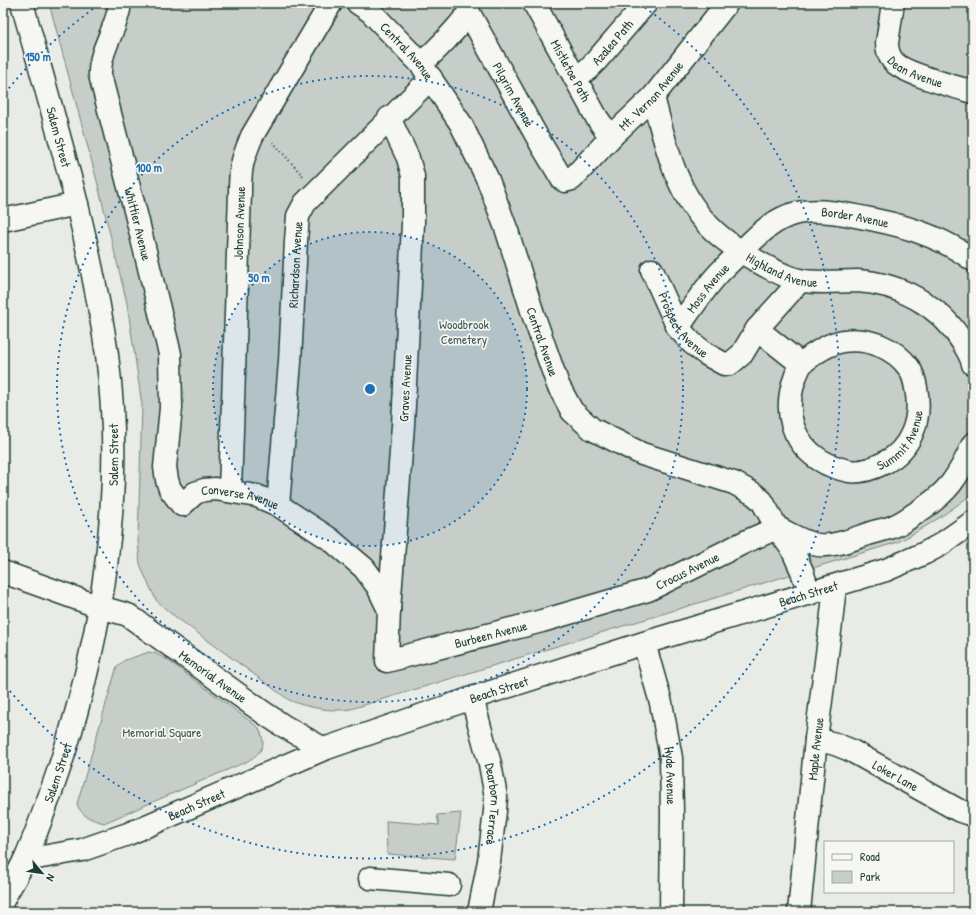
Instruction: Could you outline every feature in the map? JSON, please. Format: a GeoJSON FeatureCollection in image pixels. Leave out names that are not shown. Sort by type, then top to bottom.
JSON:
{"type":"FeatureCollection","features":[{"type":"Feature","properties":{"kind":"street","name":"Salem Street"},"geometry":{"type":"LineString","coordinates":[[3,900],[25,860],[46,806],[69,737],[88,669],[107,566],[112,480],[112,422],[107,362],[100,310],[77,204],[22,3]]}},
{"type":"Feature","properties":{"kind":"street","name":"Whittier Avenue"},"geometry":{"type":"LineString","coordinates":[[120,3],[115,24],[100,65],[100,75],[170,354]]}},
{"type":"Feature","properties":{"kind":"street","name":"Johnson Avenue"},"geometry":{"type":"LineString","coordinates":[[230,492],[240,172],[242,159],[258,126],[331,3]]}},
{"type":"Feature","properties":{"kind":"street","name":"Central Avenue"},"geometry":{"type":"LineString","coordinates":[[358,3],[370,11],[426,71],[461,124],[488,180],[507,231],[533,314],[556,378],[572,411],[592,429],[627,447],[648,456],[734,483],[754,494],[762,501],[777,528],[792,549],[802,571],[809,594]]}},
{"type":"Feature","properties":{"kind":"street","name":"Mistletoe Path"},"geometry":{"type":"LineString","coordinates":[[534,3],[597,118],[604,128],[613,135]]}},
{"type":"Feature","properties":{"kind":"street","name":"Azalea Path"},"geometry":{"type":"LineString","coordinates":[[575,78],[596,61],[646,3]]}},
{"type":"Feature","properties":{"kind":"street","name":"Mt. Vernon Avenue"},"geometry":{"type":"LineString","coordinates":[[567,181],[572,179],[613,135],[653,97],[727,3]]}},
{"type":"Feature","properties":{"kind":"street","name":"Dean Avenue"},"geometry":{"type":"LineString","coordinates":[[893,3],[887,43],[887,49],[892,60],[903,68],[923,76],[973,92]]}},
{"type":"Feature","properties":{"kind":"street","name":"Richardson Avenue"},"geometry":{"type":"LineString","coordinates":[[278,505],[290,362],[298,216],[305,203],[360,150],[389,118],[426,71],[435,51],[453,34],[469,8]]}},
{"type":"Feature","properties":{"kind":"street","name":"Pilgrim Avenue"},"geometry":{"type":"LineString","coordinates":[[469,8],[541,144],[562,179],[567,181]]}},
{"type":"Feature","properties":{"kind":"street","name":"Highland Avenue"},"geometry":{"type":"LineString","coordinates":[[653,97],[670,159],[678,180],[689,200],[709,226],[742,251],[774,271],[800,281],[857,281],[880,284],[899,289],[918,299],[944,318],[954,328],[971,355],[973,364]]}},
{"type":"Feature","properties":{"kind":"street","name":"Graves Avenue"},"geometry":{"type":"LineString","coordinates":[[387,661],[389,610],[403,425],[412,232],[413,176],[408,158],[389,118]]}},
{"type":"Feature","properties":{"kind":"street"},"geometry":{"type":"LineString","coordinates":[[3,220],[77,204]]}},
{"type":"Feature","properties":{"kind":"street","name":"Border Avenue"},"geometry":{"type":"LineString","coordinates":[[742,251],[762,231],[778,221],[796,213],[814,212],[839,214],[895,224],[940,240],[958,249],[973,260]]}},
{"type":"Feature","properties":{"kind":"street","name":"Moss Avenue"},"geometry":{"type":"LineString","coordinates":[[678,328],[700,296],[720,272],[742,251]]}},
{"type":"Feature","properties":{"kind":"street","name":"Prospect Avenue"},"geometry":{"type":"LineString","coordinates":[[652,270],[678,328],[692,343],[706,354],[724,364],[730,364],[742,354],[757,329]]}},
{"type":"Feature","properties":{"kind":"street"},"geometry":{"type":"LineString","coordinates":[[800,281],[757,329],[801,364]]}},
{"type":"Feature","properties":{"kind":"street","name":"Summit Avenue"},"geometry":{"type":"LineString","coordinates":[[862,340],[882,346],[893,353],[910,369],[918,395],[916,421],[906,445],[892,459],[873,468],[851,471],[819,459],[807,451],[798,438],[791,415],[790,401],[793,384],[801,364],[812,354],[842,341],[862,340]]}},
{"type":"Feature","properties":{"kind":"street","name":"Converse Avenue"},"geometry":{"type":"LineString","coordinates":[[170,354],[171,408],[165,467],[170,489],[182,505],[195,493],[204,490],[215,490],[257,496],[278,505],[330,539],[364,568],[378,587],[389,610]]}},
{"type":"Feature","properties":{"kind":"street"},"geometry":{"type":"LineString","coordinates":[[777,528],[802,540],[827,545],[852,540],[893,527],[927,507],[944,494],[963,466],[973,444]]}},
{"type":"Feature","properties":{"kind":"street","name":"Beach Street"},"geometry":{"type":"LineString","coordinates":[[25,860],[82,850],[128,834],[324,749],[472,698],[644,643],[886,570],[925,553],[973,522]]}},
{"type":"Feature","properties":{"kind":"street","name":"Crocus Avenue"},"geometry":{"type":"LineString","coordinates":[[595,606],[648,590],[747,541],[777,528]]}},
{"type":"Feature","properties":{"kind":"street","name":"Memorial Avenue"},"geometry":{"type":"LineString","coordinates":[[3,572],[100,607],[128,614],[264,713],[324,749]]}},
{"type":"Feature","properties":{"kind":"street","name":"Maple Avenue"},"geometry":{"type":"LineString","coordinates":[[799,912],[816,739],[835,586]]}},
{"type":"Feature","properties":{"kind":"street","name":"Burbeen Avenue"},"geometry":{"type":"LineString","coordinates":[[387,661],[434,650],[595,606]]}},
{"type":"Feature","properties":{"kind":"street","name":"Hyde Avenue"},"geometry":{"type":"LineString","coordinates":[[644,643],[661,704],[671,758],[671,912]]}},
{"type":"Feature","properties":{"kind":"street","name":"Dearborn Terrace"},"geometry":{"type":"LineString","coordinates":[[472,698],[490,764],[496,796],[488,861],[479,912]]}},
{"type":"Feature","properties":{"kind":"street","name":"Loker Lane"},"geometry":{"type":"LineString","coordinates":[[816,739],[846,748],[958,810],[973,815]]}},
{"type":"Feature","properties":{"kind":"street"},"geometry":{"type":"LineString","coordinates":[[370,878],[449,885]]}},
{"type":"Feature","properties":{"kind":"path"},"geometry":{"type":"LineString","coordinates":[[258,126],[317,191]]}},
{"type":"Feature","properties":{"kind":"green space","name":"Woodbrook Cemetery"},"geometry":{"type":"Polygon","coordinates":[[[49,3],[973,3],[973,493],[937,519],[898,542],[351,709],[320,709],[289,700],[169,612],[156,600],[140,564],[138,540],[142,405],[127,303],[97,181],[49,3]]]}},
{"type":"Feature","properties":{"kind":"green space","name":"Memorial Square"},"geometry":{"type":"Polygon","coordinates":[[[149,652],[157,654],[169,661],[258,727],[263,742],[261,750],[248,761],[104,823],[100,822],[91,819],[81,812],[77,804],[117,666],[125,660],[149,652]]]}},
{"type":"Feature","properties":{"kind":"green space"},"geometry":{"type":"Polygon","coordinates":[[[461,813],[455,859],[387,854],[386,821],[439,825],[437,815],[461,813]]]}}]}
